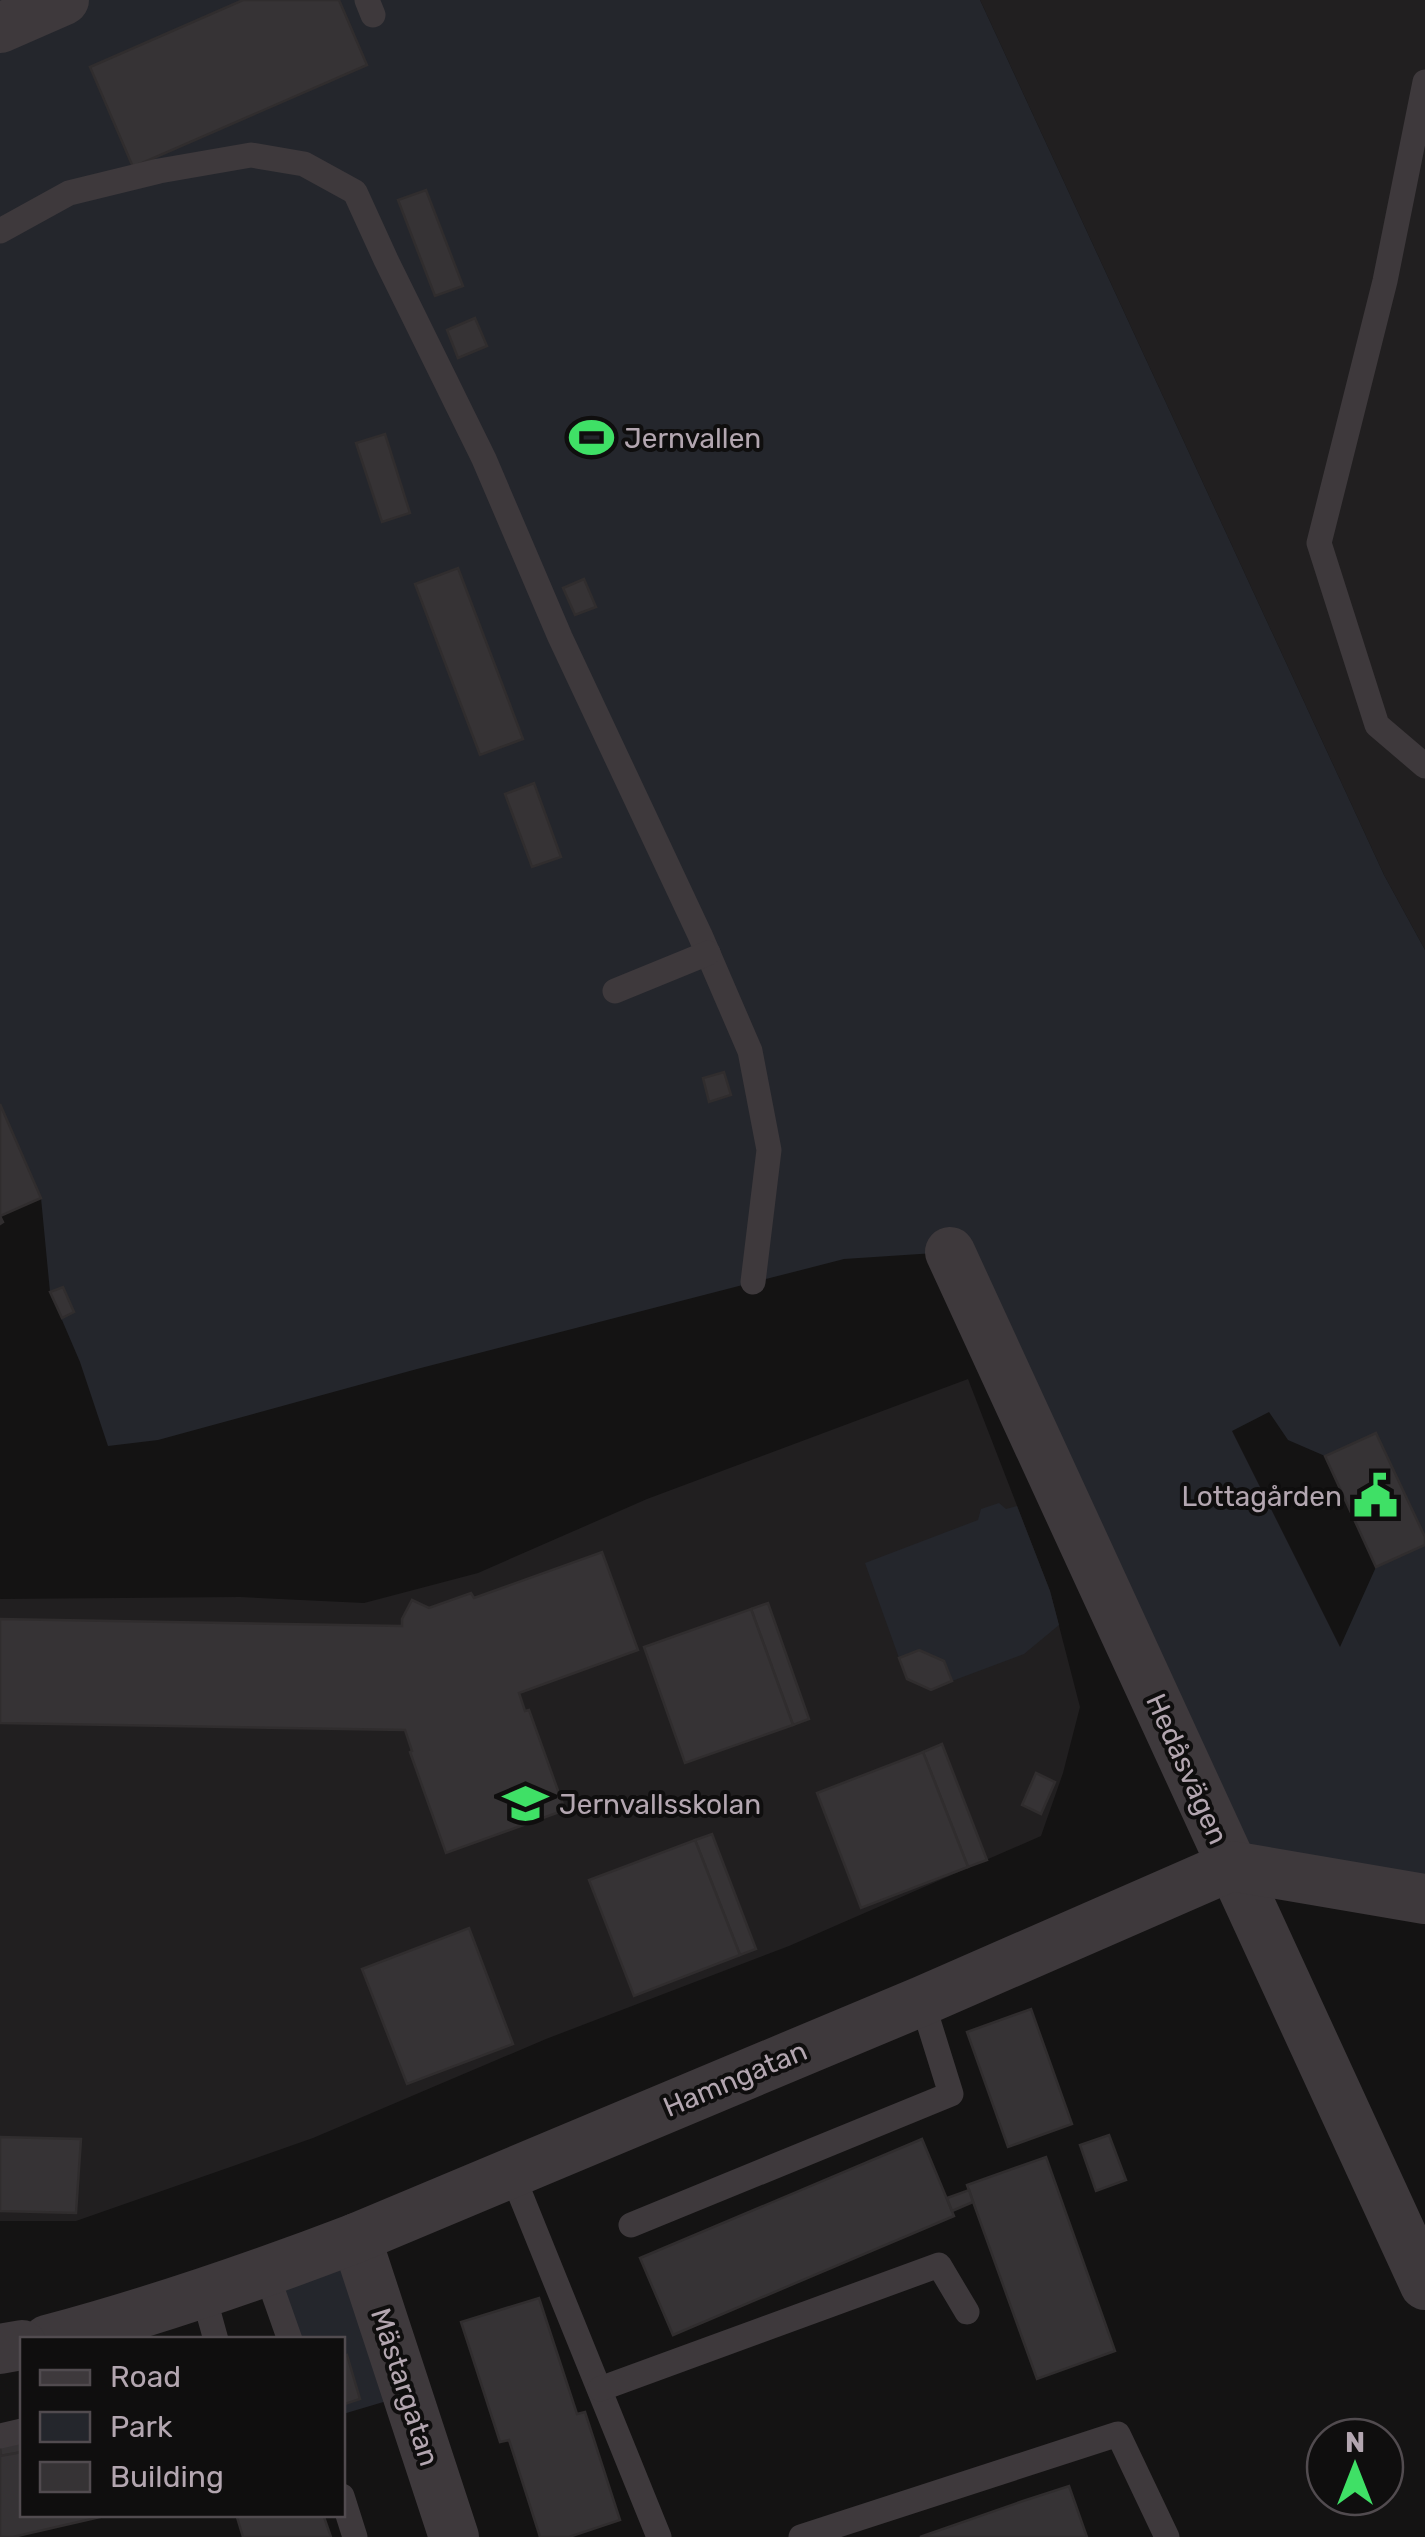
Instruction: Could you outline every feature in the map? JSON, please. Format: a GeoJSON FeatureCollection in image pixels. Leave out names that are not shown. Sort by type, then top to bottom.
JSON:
{"type":"FeatureCollection","features":[{"type":"Feature","properties":{"kind":"street"},"geometry":{"type":"LineString","coordinates":[[0,28],[64,0]]}},
{"type":"Feature","properties":{"kind":"street","name":"Hedåsvägen"},"geometry":{"type":"LineString","coordinates":[[950,1252],[1425,2285]]}},
{"type":"Feature","properties":{"kind":"street"},"geometry":{"type":"LineString","coordinates":[[1231,1866],[1425,1900]]}},
{"type":"Feature","properties":{"kind":"street","name":"Hamngatan"},"geometry":{"type":"LineString","coordinates":[[58,2337],[118,2321],[210,2316],[266,2272],[512,2174],[1231,1866]]}},
{"type":"Feature","properties":{"kind":"street","name":"Mästargatan"},"geometry":{"type":"LineString","coordinates":[[356,2238],[454,2537]]}},
{"type":"Feature","properties":{"kind":"lane"},"geometry":{"type":"LineString","coordinates":[[1425,82],[1385,281],[1319,544],[1377,725],[1425,766]]}},
{"type":"Feature","properties":{"kind":"lane"},"geometry":{"type":"LineString","coordinates":[[0,231],[70,193],[159,171],[251,155],[304,164],[355,192],[484,459],[560,637],[750,1051],[769,1150],[753,1282]]}},
{"type":"Feature","properties":{"kind":"lane"},"geometry":{"type":"LineString","coordinates":[[616,992],[708,953]]}},
{"type":"Feature","properties":{"kind":"lane"},"geometry":{"type":"LineString","coordinates":[[631,2225],[951,2094],[922,2000]]}},
{"type":"Feature","properties":{"kind":"lane"},"geometry":{"type":"LineString","coordinates":[[512,2174],[659,2537]]}},
{"type":"Feature","properties":{"kind":"lane"},"geometry":{"type":"LineString","coordinates":[[600,2388],[939,2265],[968,2312]]}},
{"type":"Feature","properties":{"kind":"lane"},"geometry":{"type":"LineString","coordinates":[[266,2272],[289,2337]]}},
{"type":"Feature","properties":{"kind":"lane"},"geometry":{"type":"LineString","coordinates":[[801,2537],[1118,2434],[1167,2537]]}},
{"type":"Feature","properties":{"kind":"lane"},"geometry":{"type":"LineString","coordinates":[[345,2505],[355,2537]]}},
{"type":"Feature","properties":{"kind":"shaded area"},"geometry":{"type":"Polygon","coordinates":[[[980,0],[1425,0],[1425,950],[1384,875],[980,0]]]}},
{"type":"Feature","properties":{"kind":"shaded area","name":"Jernvallsskolan"},"geometry":{"type":"Polygon","coordinates":[[[968,1379],[1050,1591],[1080,1707],[1041,1836],[789,1946],[546,2039],[313,2138],[76,2221],[0,2221],[0,1599],[240,1597],[364,1603],[478,1573],[647,1499],[968,1379]]]}},
{"type":"Feature","properties":{"kind":"green space","name":"Jernvallen"},"geometry":{"type":"Polygon","coordinates":[[[0,0],[980,0],[1384,875],[1425,950],[1425,1537],[1376,1433],[1325,1456],[1288,1440],[1269,1412],[1232,1431],[1340,1647],[1376,1567],[1425,1545],[1425,1899],[1231,1866],[950,1252],[844,1259],[158,1440],[108,1446],[80,1362],[50,1292],[41,1198],[1,1216],[0,1224],[0,0]]]}},
{"type":"Feature","properties":{"kind":"green space"},"geometry":{"type":"Polygon","coordinates":[[[999,1503],[1006,1509],[1017,1506],[1059,1625],[1024,1654],[952,1681],[944,1661],[920,1650],[899,1658],[865,1563],[978,1520],[981,1509],[999,1503]]]}},
{"type":"Feature","properties":{"kind":"green space"},"geometry":{"type":"Polygon","coordinates":[[[356,2238],[407,2395],[345,2413],[345,2337],[289,2337],[266,2272],[356,2238]]]}},
{"type":"Feature","properties":{"kind":"building"},"geometry":{"type":"Polygon","coordinates":[[[243,0],[339,0],[367,65],[133,167],[90,67],[243,0]]]}},
{"type":"Feature","properties":{"kind":"building"},"geometry":{"type":"Polygon","coordinates":[[[426,190],[463,286],[435,296],[398,200],[426,190]]]}},
{"type":"Feature","properties":{"kind":"building"},"geometry":{"type":"Polygon","coordinates":[[[475,318],[487,346],[458,358],[447,330],[475,318]]]}},
{"type":"Feature","properties":{"kind":"building"},"geometry":{"type":"Polygon","coordinates":[[[385,434],[410,513],[382,522],[356,443],[385,434]]]}},
{"type":"Feature","properties":{"kind":"building"},"geometry":{"type":"Polygon","coordinates":[[[458,568],[523,739],[480,755],[415,584],[458,568]]]}},
{"type":"Feature","properties":{"kind":"building"},"geometry":{"type":"Polygon","coordinates":[[[584,579],[596,607],[575,615],[563,588],[584,579]]]}},
{"type":"Feature","properties":{"kind":"building"},"geometry":{"type":"Polygon","coordinates":[[[534,783],[561,857],[532,867],[505,794],[534,783]]]}},
{"type":"Feature","properties":{"kind":"building"},"geometry":{"type":"Polygon","coordinates":[[[724,1072],[731,1095],[709,1102],[703,1078],[724,1072]]]}},
{"type":"Feature","properties":{"kind":"building"},"geometry":{"type":"Polygon","coordinates":[[[0,1104],[41,1198],[0,1216],[0,1104]]]}},
{"type":"Feature","properties":{"kind":"building"},"geometry":{"type":"Polygon","coordinates":[[[63,1287],[74,1312],[62,1318],[50,1292],[63,1287]]]}},
{"type":"Feature","properties":{"kind":"building","name":"Lottagården"},"geometry":{"type":"Polygon","coordinates":[[[1376,1433],[1425,1537],[1425,1545],[1376,1567],[1325,1456],[1376,1433]]]}},
{"type":"Feature","properties":{"kind":"building","name":"Jernvallsskolan"},"geometry":{"type":"Polygon","coordinates":[[[602,1552],[638,1650],[519,1693],[525,1711],[529,1710],[565,1810],[446,1853],[405,1730],[0,1723],[0,1619],[402,1626],[412,1600],[429,1608],[471,1593],[474,1598],[602,1552]]]}},
{"type":"Feature","properties":{"kind":"building"},"geometry":{"type":"Polygon","coordinates":[[[768,1603],[809,1719],[793,1725],[751,1609],[768,1603]]]}},
{"type":"Feature","properties":{"kind":"building"},"geometry":{"type":"Polygon","coordinates":[[[751,1609],[793,1725],[685,1763],[644,1647],[751,1609]]]}},
{"type":"Feature","properties":{"kind":"building"},"geometry":{"type":"Polygon","coordinates":[[[919,1650],[944,1661],[952,1681],[931,1690],[907,1679],[899,1658],[919,1650]]]}},
{"type":"Feature","properties":{"kind":"building"},"geometry":{"type":"Polygon","coordinates":[[[942,1744],[987,1860],[968,1867],[923,1752],[942,1744]]]}},
{"type":"Feature","properties":{"kind":"building"},"geometry":{"type":"Polygon","coordinates":[[[923,1752],[968,1867],[861,1908],[817,1793],[923,1752]]]}},
{"type":"Feature","properties":{"kind":"building"},"geometry":{"type":"Polygon","coordinates":[[[1036,1773],[1055,1782],[1041,1814],[1022,1805],[1036,1773]]]}},
{"type":"Feature","properties":{"kind":"building"},"geometry":{"type":"Polygon","coordinates":[[[712,1834],[756,1949],[740,1955],[695,1840],[712,1834]]]}},
{"type":"Feature","properties":{"kind":"building"},"geometry":{"type":"Polygon","coordinates":[[[695,1840],[740,1955],[634,1996],[589,1880],[695,1840]]]}},
{"type":"Feature","properties":{"kind":"building"},"geometry":{"type":"Polygon","coordinates":[[[469,1928],[513,2044],[407,2084],[362,1969],[469,1928]]]}},
{"type":"Feature","properties":{"kind":"building"},"geometry":{"type":"Polygon","coordinates":[[[1031,2009],[1072,2124],[1008,2147],[967,2032],[1031,2009]]]}},
{"type":"Feature","properties":{"kind":"building"},"geometry":{"type":"Polygon","coordinates":[[[1109,2135],[1126,2180],[1096,2191],[1080,2145],[1109,2135]]]}},
{"type":"Feature","properties":{"kind":"building"},"geometry":{"type":"Polygon","coordinates":[[[0,2137],[81,2139],[76,2213],[0,2211],[0,2137]]]}},
{"type":"Feature","properties":{"kind":"building"},"geometry":{"type":"Polygon","coordinates":[[[922,2139],[954,2216],[673,2335],[640,2258],[922,2139]]]}},
{"type":"Feature","properties":{"kind":"building"},"geometry":{"type":"Polygon","coordinates":[[[1046,2157],[1115,2351],[1037,2379],[967,2185],[1046,2157]]]}},
{"type":"Feature","properties":{"kind":"building"},"geometry":{"type":"Polygon","coordinates":[[[969,2190],[973,2202],[952,2211],[947,2198],[969,2190]]]}},
{"type":"Feature","properties":{"kind":"building"},"geometry":{"type":"Polygon","coordinates":[[[539,2298],[577,2414],[585,2412],[620,2520],[569,2537],[540,2537],[509,2440],[500,2442],[461,2322],[539,2298]]]}},
{"type":"Feature","properties":{"kind":"building"},"geometry":{"type":"Polygon","coordinates":[[[345,2356],[360,2399],[345,2404],[345,2356]]]}},
{"type":"Feature","properties":{"kind":"building"},"geometry":{"type":"Polygon","coordinates":[[[20,2442],[20,2452],[1,2456],[0,2447],[20,2442]]]}},
{"type":"Feature","properties":{"kind":"building"},"geometry":{"type":"Polygon","coordinates":[[[20,2452],[20,2517],[100,2517],[0,2537],[0,2456],[20,2452]]]}},
{"type":"Feature","properties":{"kind":"building"},"geometry":{"type":"Polygon","coordinates":[[[1069,2486],[1087,2537],[920,2537],[1023,2501],[1069,2486]]]}},
{"type":"Feature","properties":{"kind":"building"},"geometry":{"type":"Polygon","coordinates":[[[237,2517],[324,2517],[331,2537],[243,2537],[237,2517]]]}},
{"type":"Feature","properties":{"kind":"place","name":"Jernvallen"},"geometry":{"type":"Point","coordinates":[591,438]}},
{"type":"Feature","properties":{"kind":"place","name":"Lottagården"},"geometry":{"type":"Point","coordinates":[1375,1496]}},
{"type":"Feature","properties":{"kind":"place","name":"Jernvallsskolan"},"geometry":{"type":"Point","coordinates":[526,1804]}}]}
